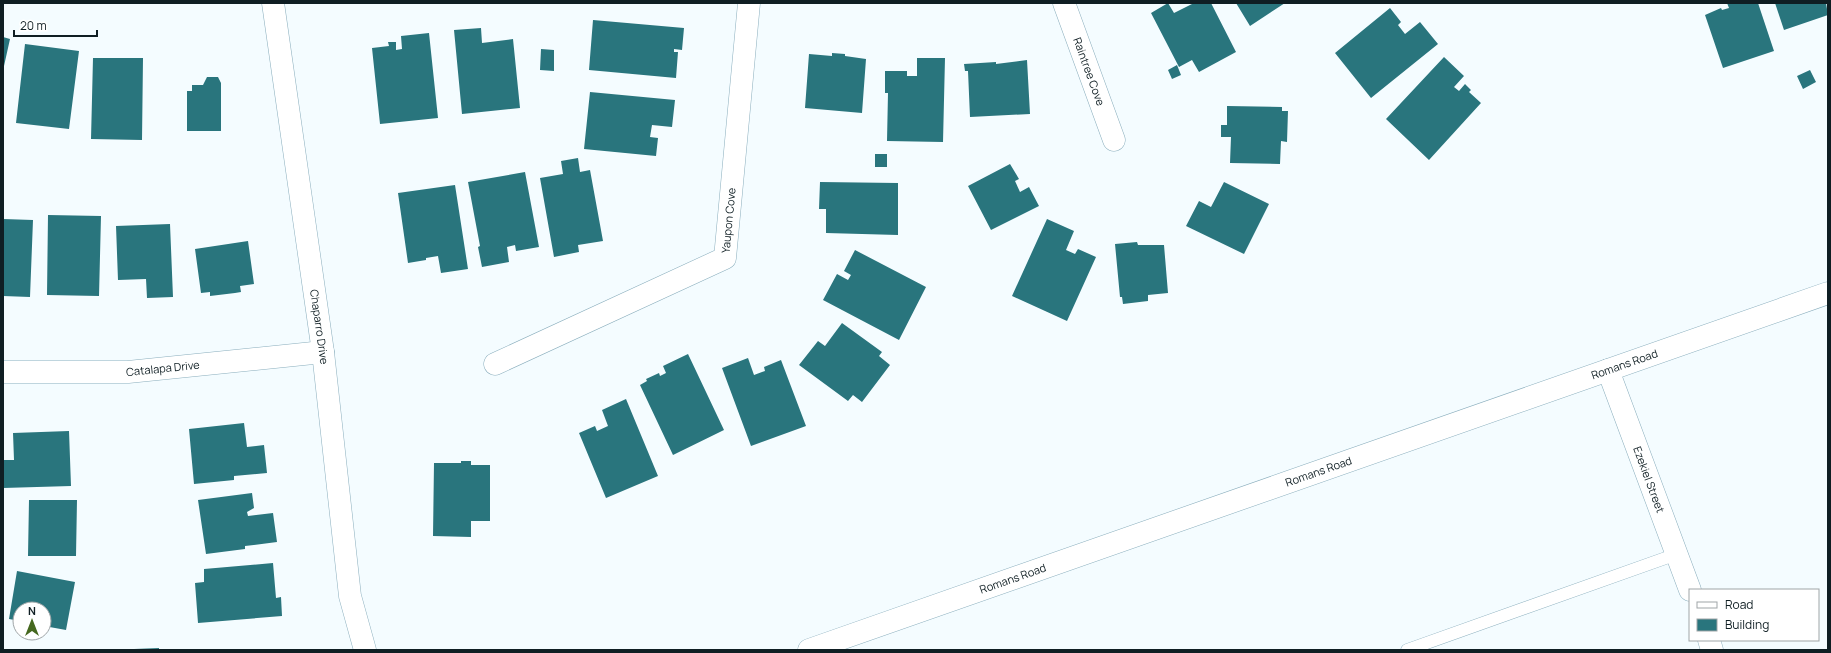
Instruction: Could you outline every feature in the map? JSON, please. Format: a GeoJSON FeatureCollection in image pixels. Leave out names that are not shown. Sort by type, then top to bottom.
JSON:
{"type":"FeatureCollection","features":[{"type":"Feature","properties":{"kind":"street","name":"Chaparro Drive"},"geometry":{"type":"LineString","coordinates":[[273,3],[323,352],[350,596],[365,650]]}},
{"type":"Feature","properties":{"kind":"street","name":"Yaupon Cove"},"geometry":{"type":"LineString","coordinates":[[495,364],[725,258],[749,3]]}},
{"type":"Feature","properties":{"kind":"street","name":"Raintree Cove"},"geometry":{"type":"LineString","coordinates":[[1064,3],[1114,140]]}},
{"type":"Feature","properties":{"kind":"street","name":"Romans Road"},"geometry":{"type":"LineString","coordinates":[[810,650],[1828,293]]}},
{"type":"Feature","properties":{"kind":"street","name":"Catalapa Drive"},"geometry":{"type":"LineString","coordinates":[[3,372],[128,372],[323,352]]}},
{"type":"Feature","properties":{"kind":"street","name":"Ezekiel Street"},"geometry":{"type":"LineString","coordinates":[[1608,370],[1690,589]]}},
{"type":"Feature","properties":{"kind":"lane"},"geometry":{"type":"LineString","coordinates":[[1407,650],[1677,554]]}},
{"type":"Feature","properties":{"kind":"building"},"geometry":{"type":"Polygon","coordinates":[[[1168,3],[1174,13],[1194,3],[1211,3],[1236,52],[1199,72],[1192,60],[1179,67],[1151,13],[1168,3]]]}},
{"type":"Feature","properties":{"kind":"building"},"geometry":{"type":"Polygon","coordinates":[[[1236,3],[1285,3],[1250,26],[1236,3]]]}},
{"type":"Feature","properties":{"kind":"building"},"geometry":{"type":"Polygon","coordinates":[[[1727,3],[1758,3],[1774,51],[1723,68],[1705,15],[1721,8],[1722,10],[1729,8],[1727,3]]]}},
{"type":"Feature","properties":{"kind":"building"},"geometry":{"type":"Polygon","coordinates":[[[1775,3],[1826,3],[1828,15],[1784,30],[1775,3]]]}},
{"type":"Feature","properties":{"kind":"building"},"geometry":{"type":"Polygon","coordinates":[[[1390,8],[1401,22],[1398,25],[1405,34],[1420,22],[1438,44],[1371,98],[1335,53],[1390,8]]]}},
{"type":"Feature","properties":{"kind":"building"},"geometry":{"type":"Polygon","coordinates":[[[593,20],[684,28],[682,50],[674,49],[674,52],[678,52],[676,78],[589,70],[593,20]]]}},
{"type":"Feature","properties":{"kind":"building"},"geometry":{"type":"Polygon","coordinates":[[[481,28],[482,43],[513,39],[520,108],[462,114],[454,30],[481,28]]]}},
{"type":"Feature","properties":{"kind":"building"},"geometry":{"type":"Polygon","coordinates":[[[429,33],[438,118],[380,124],[372,48],[389,46],[388,42],[396,42],[396,50],[402,49],[401,36],[429,33]]]}},
{"type":"Feature","properties":{"kind":"building"},"geometry":{"type":"Polygon","coordinates":[[[3,37],[10,39],[4,66],[3,65],[3,37]]]}},
{"type":"Feature","properties":{"kind":"building"},"geometry":{"type":"Polygon","coordinates":[[[25,44],[79,51],[69,129],[16,123],[25,44]]]}},
{"type":"Feature","properties":{"kind":"building"},"geometry":{"type":"Polygon","coordinates":[[[541,49],[554,50],[554,71],[540,70],[541,49]]]}},
{"type":"Feature","properties":{"kind":"building"},"geometry":{"type":"Polygon","coordinates":[[[832,53],[845,54],[845,56],[866,59],[862,113],[805,108],[809,54],[832,56],[832,53]]]}},
{"type":"Feature","properties":{"kind":"building"},"geometry":{"type":"Polygon","coordinates":[[[1444,57],[1464,76],[1454,87],[1459,91],[1465,84],[1471,90],[1469,92],[1481,103],[1429,160],[1386,119],[1444,57]]]}},
{"type":"Feature","properties":{"kind":"building"},"geometry":{"type":"Polygon","coordinates":[[[93,58],[143,58],[142,140],[91,139],[93,58]]]}},
{"type":"Feature","properties":{"kind":"building"},"geometry":{"type":"Polygon","coordinates":[[[917,58],[945,58],[943,142],[887,141],[888,93],[885,93],[885,71],[907,71],[907,76],[917,76],[917,58]]]}},
{"type":"Feature","properties":{"kind":"building"},"geometry":{"type":"Polygon","coordinates":[[[1027,60],[1030,114],[970,117],[968,71],[965,71],[964,64],[996,62],[996,64],[1027,60]]]}},
{"type":"Feature","properties":{"kind":"building"},"geometry":{"type":"Polygon","coordinates":[[[1177,65],[1181,75],[1172,79],[1168,70],[1177,65]]]}},
{"type":"Feature","properties":{"kind":"building"},"geometry":{"type":"Polygon","coordinates":[[[1810,70],[1816,82],[1803,89],[1797,76],[1810,70]]]}},
{"type":"Feature","properties":{"kind":"building"},"geometry":{"type":"Polygon","coordinates":[[[207,77],[218,77],[221,83],[221,131],[187,131],[187,91],[192,91],[192,85],[203,85],[207,77]]]}},
{"type":"Feature","properties":{"kind":"building"},"geometry":{"type":"Polygon","coordinates":[[[590,92],[675,100],[672,127],[652,125],[650,137],[658,138],[656,156],[584,149],[590,92]]]}},
{"type":"Feature","properties":{"kind":"building"},"geometry":{"type":"Polygon","coordinates":[[[1227,106],[1282,107],[1282,111],[1288,111],[1287,142],[1281,141],[1280,164],[1230,163],[1231,137],[1221,137],[1221,125],[1227,125],[1227,106]]]}},
{"type":"Feature","properties":{"kind":"building"},"geometry":{"type":"Polygon","coordinates":[[[875,154],[887,154],[887,167],[875,167],[875,154]]]}},
{"type":"Feature","properties":{"kind":"building"},"geometry":{"type":"Polygon","coordinates":[[[578,158],[580,172],[590,170],[603,241],[578,245],[579,252],[554,257],[540,178],[563,174],[561,161],[578,158]]]}},
{"type":"Feature","properties":{"kind":"building"},"geometry":{"type":"Polygon","coordinates":[[[1010,164],[1019,179],[1015,181],[1020,192],[1029,187],[1039,206],[991,230],[968,186],[1010,164]]]}},
{"type":"Feature","properties":{"kind":"building"},"geometry":{"type":"Polygon","coordinates":[[[525,172],[539,247],[516,251],[515,245],[507,247],[509,262],[482,267],[478,247],[480,246],[468,182],[525,172]]]}},
{"type":"Feature","properties":{"kind":"building"},"geometry":{"type":"Polygon","coordinates":[[[820,182],[898,183],[898,235],[826,233],[826,209],[819,209],[820,182]]]}},
{"type":"Feature","properties":{"kind":"building"},"geometry":{"type":"Polygon","coordinates":[[[1224,182],[1269,204],[1244,254],[1186,226],[1199,201],[1211,207],[1224,182]]]}},
{"type":"Feature","properties":{"kind":"building"},"geometry":{"type":"Polygon","coordinates":[[[455,185],[468,269],[441,273],[438,256],[408,263],[398,193],[455,185]]]}},
{"type":"Feature","properties":{"kind":"building"},"geometry":{"type":"Polygon","coordinates":[[[48,215],[101,216],[99,296],[47,295],[48,215]]]}},
{"type":"Feature","properties":{"kind":"building"},"geometry":{"type":"Polygon","coordinates":[[[3,219],[33,220],[30,297],[3,296],[3,219]]]}},
{"type":"Feature","properties":{"kind":"building"},"geometry":{"type":"Polygon","coordinates":[[[1047,219],[1074,231],[1066,250],[1075,254],[1078,249],[1096,257],[1067,321],[1012,296],[1047,219]]]}},
{"type":"Feature","properties":{"kind":"building"},"geometry":{"type":"Polygon","coordinates":[[[170,224],[173,297],[147,298],[146,279],[118,280],[116,226],[170,224]]]}},
{"type":"Feature","properties":{"kind":"building"},"geometry":{"type":"Polygon","coordinates":[[[248,241],[254,284],[240,286],[241,292],[210,296],[210,292],[201,293],[195,249],[248,241]]]}},
{"type":"Feature","properties":{"kind":"building"},"geometry":{"type":"Polygon","coordinates":[[[1137,242],[1138,245],[1164,245],[1168,293],[1148,295],[1148,301],[1123,304],[1122,297],[1120,297],[1115,244],[1137,242]]]}},
{"type":"Feature","properties":{"kind":"building"},"geometry":{"type":"Polygon","coordinates":[[[855,250],[926,287],[899,340],[823,300],[837,274],[848,280],[851,275],[844,271],[855,250]]]}},
{"type":"Feature","properties":{"kind":"building"},"geometry":{"type":"Polygon","coordinates":[[[842,323],[882,352],[879,356],[890,365],[862,402],[853,395],[848,401],[799,365],[818,341],[825,346],[842,323]]]}},
{"type":"Feature","properties":{"kind":"building"},"geometry":{"type":"Polygon","coordinates":[[[688,354],[724,430],[673,455],[640,385],[647,381],[646,379],[659,373],[660,376],[666,373],[663,366],[688,354]]]}},
{"type":"Feature","properties":{"kind":"building"},"geometry":{"type":"Polygon","coordinates":[[[748,358],[754,375],[765,371],[764,367],[781,360],[806,426],[751,446],[722,368],[748,358]]]}},
{"type":"Feature","properties":{"kind":"building"},"geometry":{"type":"Polygon","coordinates":[[[626,399],[658,476],[606,498],[579,433],[595,426],[597,431],[608,426],[602,410],[626,399]]]}},
{"type":"Feature","properties":{"kind":"building"},"geometry":{"type":"Polygon","coordinates":[[[244,423],[247,447],[264,445],[267,473],[234,476],[234,480],[194,484],[189,429],[244,423]]]}},
{"type":"Feature","properties":{"kind":"building"},"geometry":{"type":"Polygon","coordinates":[[[69,431],[71,486],[3,488],[3,460],[14,460],[13,433],[69,431]]]}},
{"type":"Feature","properties":{"kind":"building"},"geometry":{"type":"Polygon","coordinates":[[[461,461],[471,461],[471,465],[490,465],[490,521],[471,521],[471,537],[433,536],[434,463],[461,463],[461,461]]]}},
{"type":"Feature","properties":{"kind":"building"},"geometry":{"type":"Polygon","coordinates":[[[252,493],[254,508],[247,512],[248,516],[273,513],[277,542],[245,546],[245,549],[206,554],[198,500],[252,493]]]}},
{"type":"Feature","properties":{"kind":"building"},"geometry":{"type":"Polygon","coordinates":[[[29,500],[77,500],[76,556],[28,556],[29,500]]]}},
{"type":"Feature","properties":{"kind":"building"},"geometry":{"type":"Polygon","coordinates":[[[273,563],[276,598],[281,597],[282,616],[198,623],[195,583],[204,582],[204,569],[273,563]]]}},
{"type":"Feature","properties":{"kind":"building"},"geometry":{"type":"Polygon","coordinates":[[[17,571],[75,582],[66,630],[52,627],[52,601],[12,601],[17,571]]]}},
{"type":"Feature","properties":{"kind":"building"},"geometry":{"type":"Polygon","coordinates":[[[12,601],[12,620],[9,619],[12,601]]]}},
{"type":"Feature","properties":{"kind":"building"},"geometry":{"type":"Polygon","coordinates":[[[159,648],[159,650],[134,650],[134,649],[159,648]]]}}]}
